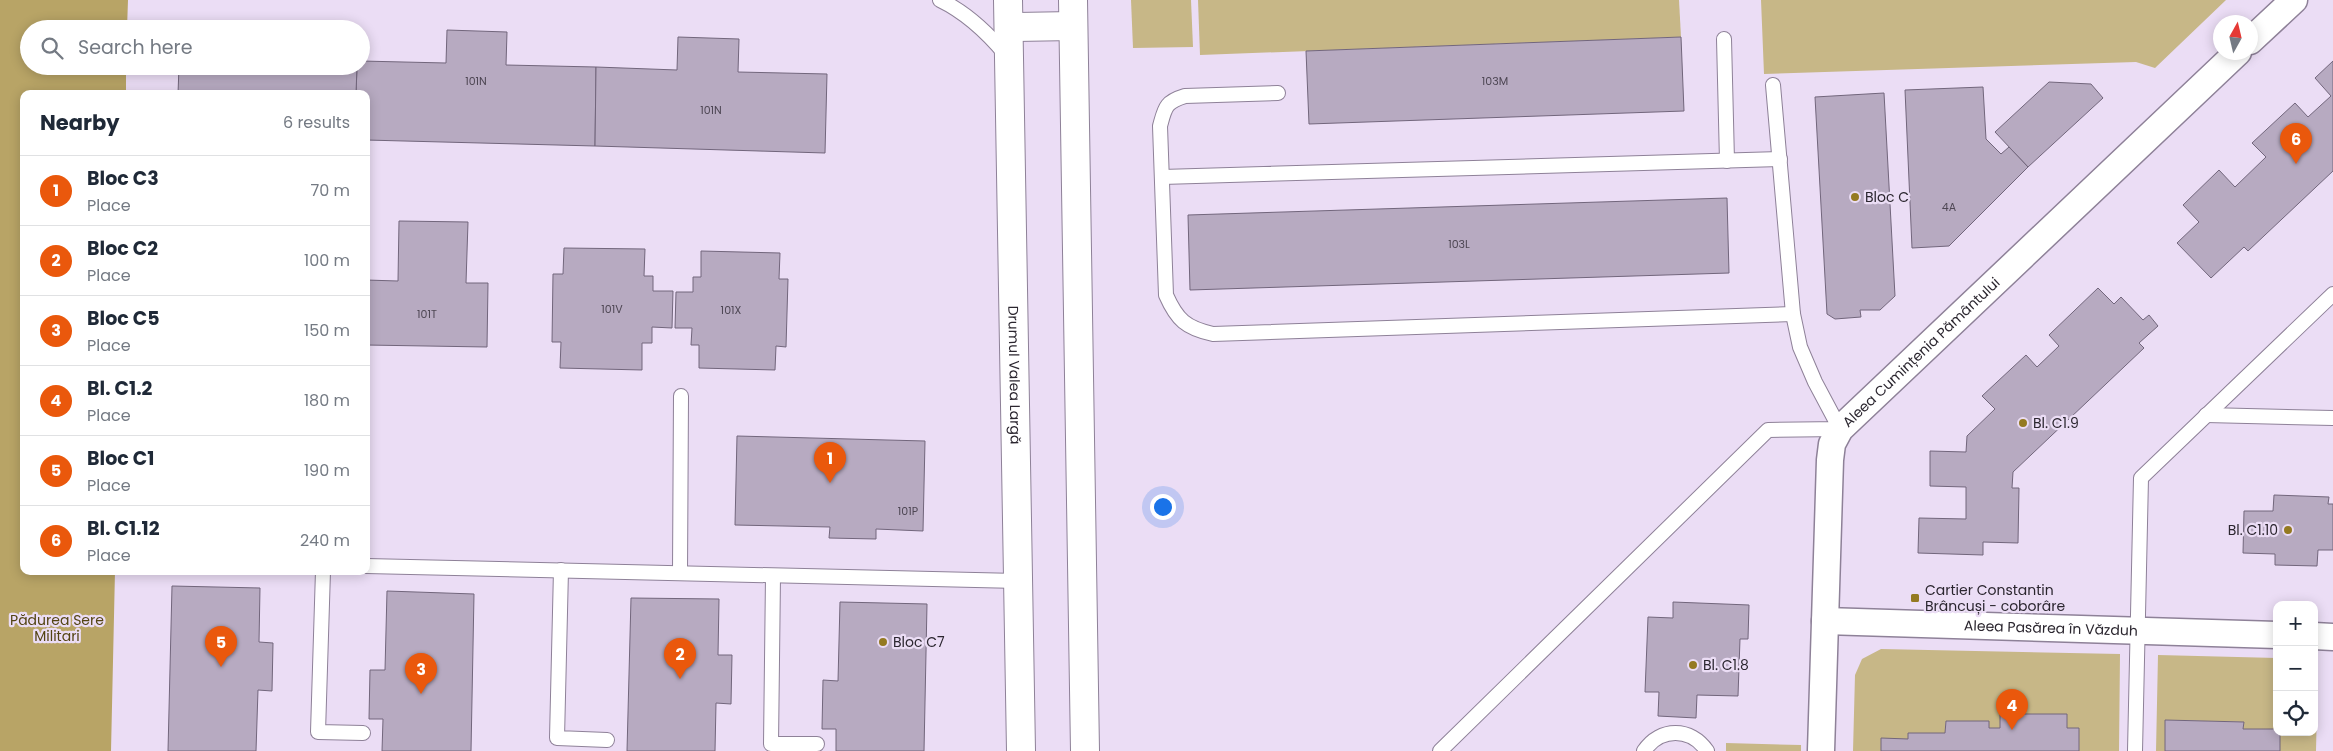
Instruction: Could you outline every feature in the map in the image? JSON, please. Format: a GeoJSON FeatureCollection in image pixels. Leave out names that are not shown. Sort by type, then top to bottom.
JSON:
{"type":"FeatureCollection","features":[{"type":"Feature","properties":{"kind":"main road","name":"Drumul Valea Largă"},"geometry":{"type":"LineString","coordinates":[[1008,0],[1020,751]]}},
{"type":"Feature","properties":{"kind":"main road"},"geometry":{"type":"LineString","coordinates":[[1009,27],[1073,13],[1085,751]]}},
{"type":"Feature","properties":{"kind":"street"},"geometry":{"type":"LineString","coordinates":[[2258,34],[2294,0]]}},
{"type":"Feature","properties":{"kind":"street","name":"Aleea Cumințenia Pământului"},"geometry":{"type":"LineString","coordinates":[[1821,751],[1830,460],[1832,444],[1840,428],[2230,60]]}},
{"type":"Feature","properties":{"kind":"street","name":"Aleea Pasărea în Văzduh"},"geometry":{"type":"LineString","coordinates":[[1825,621],[2273,635]]}},
{"type":"Feature","properties":{"kind":"street"},"geometry":{"type":"LineString","coordinates":[[2318,636],[2333,637]]}},
{"type":"Feature","properties":{"kind":"lane"},"geometry":{"type":"LineString","coordinates":[[940,0],[953,6],[980,26],[1009,60]]}},
{"type":"Feature","properties":{"kind":"lane"},"geometry":{"type":"LineString","coordinates":[[1724,39],[1727,161]]}},
{"type":"Feature","properties":{"kind":"lane"},"geometry":{"type":"LineString","coordinates":[[1440,751],[1768,430],[1840,428],[1815,382],[1800,347],[1793,314],[1773,85]]}},
{"type":"Feature","properties":{"kind":"lane"},"geometry":{"type":"LineString","coordinates":[[1278,93],[1198,95],[1172,100],[1164,109],[1160,126],[1166,295],[1173,310],[1182,321],[1196,330],[1213,334],[1793,314]]}},
{"type":"Feature","properties":{"kind":"lane"},"geometry":{"type":"LineString","coordinates":[[1162,177],[1780,159]]}},
{"type":"Feature","properties":{"kind":"lane"},"geometry":{"type":"LineString","coordinates":[[2135,751],[2141,478],[2333,294]]}},
{"type":"Feature","properties":{"kind":"lane"},"geometry":{"type":"LineString","coordinates":[[680,573],[682,396]]}},
{"type":"Feature","properties":{"kind":"lane"},"geometry":{"type":"LineString","coordinates":[[2206,415],[2333,418]]}},
{"type":"Feature","properties":{"kind":"lane"},"geometry":{"type":"LineString","coordinates":[[370,566],[1018,581]]}},
{"type":"Feature","properties":{"kind":"lane"},"geometry":{"type":"LineString","coordinates":[[561,570],[557,738],[607,740]]}},
{"type":"Feature","properties":{"kind":"lane"},"geometry":{"type":"LineString","coordinates":[[323,575],[318,732],[363,733]]}},
{"type":"Feature","properties":{"kind":"lane"},"geometry":{"type":"LineString","coordinates":[[773,576],[771,744],[817,744]]}},
{"type":"Feature","properties":{"kind":"lane"},"geometry":{"type":"LineString","coordinates":[[1644,751],[1658,736],[1682,733],[1693,737],[1707,751]]}},
{"type":"Feature","properties":{"kind":"shaded area"},"geometry":{"type":"Polygon","coordinates":[[[1131,0],[1191,0],[1193,47],[1133,48],[1131,0]]]}},
{"type":"Feature","properties":{"kind":"shaded area"},"geometry":{"type":"Polygon","coordinates":[[[1198,0],[1679,0],[1681,37],[1200,55],[1198,0]]]}},
{"type":"Feature","properties":{"kind":"shaded area"},"geometry":{"type":"Polygon","coordinates":[[[1761,0],[2226,0],[2155,68],[2136,62],[1764,74],[1761,0]]]}},
{"type":"Feature","properties":{"kind":"shaded area"},"geometry":{"type":"Polygon","coordinates":[[[1881,649],[2120,654],[2119,751],[2079,751],[2079,728],[2067,728],[2066,714],[2000,714],[2000,728],[1989,728],[1989,721],[1946,721],[1945,733],[1908,733],[1908,739],[1881,739],[1881,751],[1853,751],[1855,675],[1862,659],[1881,649]]]}},
{"type":"Feature","properties":{"kind":"shaded area"},"geometry":{"type":"Polygon","coordinates":[[[2158,655],[2273,658],[2273,729],[2243,729],[2243,722],[2166,720],[2165,751],[2156,751],[2158,655]]]}},
{"type":"Feature","properties":{"kind":"shaded area"},"geometry":{"type":"Polygon","coordinates":[[[2280,736],[2316,736],[2316,751],[2280,751],[2280,736]]]}},
{"type":"Feature","properties":{"kind":"shaded area"},"geometry":{"type":"Polygon","coordinates":[[[1726,743],[1801,745],[1801,751],[1726,751],[1726,743]]]}},
{"type":"Feature","properties":{"kind":"green space","name":"Pădurea Sere Militari"},"geometry":{"type":"Polygon","coordinates":[[[0,0],[128,0],[127,20],[20,20],[20,75],[126,75],[126,90],[20,90],[20,575],[115,575],[111,751],[0,751],[0,0]]]}},
{"type":"Feature","properties":{"kind":"building"},"geometry":{"type":"Polygon","coordinates":[[[447,30],[507,32],[506,65],[596,67],[595,146],[370,140],[370,90],[356,90],[357,75],[370,75],[370,61],[446,63],[447,30]]]}},
{"type":"Feature","properties":{"kind":"building"},"geometry":{"type":"Polygon","coordinates":[[[678,37],[739,39],[738,72],[827,74],[825,153],[595,146],[596,67],[677,70],[678,37]]]}},
{"type":"Feature","properties":{"kind":"building"},"geometry":{"type":"Polygon","coordinates":[[[1681,37],[1684,111],[1309,124],[1306,51],[1681,37]]]}},
{"type":"Feature","properties":{"kind":"building"},"geometry":{"type":"Polygon","coordinates":[[[2333,61],[2333,171],[2248,251],[2244,247],[2211,278],[2177,243],[2199,222],[2183,205],[2219,170],[2235,187],[2266,157],[2252,143],[2295,103],[2308,117],[2331,96],[2315,78],[2333,61]]]}},
{"type":"Feature","properties":{"kind":"building"},"geometry":{"type":"Polygon","coordinates":[[[179,75],[357,75],[356,90],[178,90],[179,75]]]}},
{"type":"Feature","properties":{"kind":"building"},"geometry":{"type":"Polygon","coordinates":[[[2049,82],[2091,84],[2103,98],[2028,167],[1995,132],[2049,82]]]}},
{"type":"Feature","properties":{"kind":"building"},"geometry":{"type":"Polygon","coordinates":[[[1983,87],[1986,139],[2001,154],[2009,147],[2028,167],[1949,246],[1912,248],[1905,90],[1983,87]]]}},
{"type":"Feature","properties":{"kind":"building","name":"Bloc C"},"geometry":{"type":"Polygon","coordinates":[[[1884,93],[1895,296],[1880,310],[1860,310],[1861,317],[1835,319],[1827,314],[1815,97],[1884,93]]]}},
{"type":"Feature","properties":{"kind":"building"},"geometry":{"type":"Polygon","coordinates":[[[1727,198],[1729,273],[1190,290],[1188,215],[1727,198]]]}},
{"type":"Feature","properties":{"kind":"building"},"geometry":{"type":"Polygon","coordinates":[[[399,221],[468,222],[466,283],[488,283],[487,347],[370,345],[370,280],[398,281],[399,221]]]}},
{"type":"Feature","properties":{"kind":"building"},"geometry":{"type":"Polygon","coordinates":[[[564,248],[645,249],[644,276],[653,276],[653,291],[673,291],[672,328],[652,327],[652,343],[642,343],[642,370],[560,368],[561,342],[552,342],[553,274],[563,274],[564,248]]]}},
{"type":"Feature","properties":{"kind":"building"},"geometry":{"type":"Polygon","coordinates":[[[701,251],[780,253],[779,279],[788,279],[786,347],[776,346],[775,370],[699,368],[699,345],[691,345],[692,328],[675,328],[676,292],[693,292],[693,277],[701,277],[701,251]]]}},
{"type":"Feature","properties":{"kind":"building","name":"Bl. C1.9"},"geometry":{"type":"Polygon","coordinates":[[[2098,288],[2114,304],[2121,297],[2143,320],[2149,315],[2158,326],[2139,343],[2144,348],[2013,472],[2012,488],[2019,488],[2018,543],[1983,542],[1983,555],[1918,553],[1919,518],[1966,519],[1966,487],[1930,486],[1930,451],[1966,452],[1967,436],[1995,409],[1982,396],[2026,355],[2037,367],[2059,346],[2049,335],[2098,288]]]}},
{"type":"Feature","properties":{"kind":"building"},"geometry":{"type":"Polygon","coordinates":[[[737,436],[925,441],[923,531],[876,529],[876,539],[829,538],[830,527],[735,525],[737,436]]]}},
{"type":"Feature","properties":{"kind":"building","name":"Bl. C1.10"},"geometry":{"type":"Polygon","coordinates":[[[2274,495],[2329,497],[2328,504],[2333,504],[2333,550],[2318,550],[2317,566],[2275,565],[2275,554],[2243,553],[2244,511],[2273,511],[2274,495]]]}},
{"type":"Feature","properties":{"kind":"building"},"geometry":{"type":"Polygon","coordinates":[[[172,586],[260,588],[259,642],[273,643],[272,691],[258,690],[256,751],[168,751],[172,586]]]}},
{"type":"Feature","properties":{"kind":"building"},"geometry":{"type":"Polygon","coordinates":[[[387,591],[474,594],[471,751],[382,751],[383,719],[369,719],[370,670],[385,670],[387,591]]]}},
{"type":"Feature","properties":{"kind":"building"},"geometry":{"type":"Polygon","coordinates":[[[631,598],[719,599],[718,655],[732,655],[731,704],[716,703],[715,751],[627,751],[631,598]]]}},
{"type":"Feature","properties":{"kind":"building","name":"Bloc C7"},"geometry":{"type":"Polygon","coordinates":[[[840,602],[927,604],[924,751],[836,751],[836,729],[822,729],[823,680],[838,681],[840,602]]]}},
{"type":"Feature","properties":{"kind":"building","name":"Bl. C1.8"},"geometry":{"type":"Polygon","coordinates":[[[1673,602],[1749,605],[1748,639],[1740,639],[1738,696],[1697,695],[1696,718],[1658,716],[1659,692],[1645,692],[1648,617],[1673,618],[1673,602]]]}},
{"type":"Feature","properties":{"kind":"building"},"geometry":{"type":"Polygon","coordinates":[[[2000,714],[2067,714],[2067,728],[2079,728],[2079,751],[1881,751],[1881,738],[1908,739],[1908,733],[1945,733],[1946,721],[1989,721],[1989,728],[2000,728],[2000,714]]]}},
{"type":"Feature","properties":{"kind":"building"},"geometry":{"type":"Polygon","coordinates":[[[2165,720],[2244,722],[2243,729],[2273,729],[2273,736],[2280,736],[2280,751],[2165,751],[2165,720]]]}},
{"type":"Feature","properties":{"kind":"place","name":"Bl. C1.12"},"geometry":{"type":"Point","coordinates":[2296,164]}},
{"type":"Feature","properties":{"kind":"place","name":"Bloc C"},"geometry":{"type":"Point","coordinates":[1855,197]}},
{"type":"Feature","properties":{"kind":"place","name":"Bl. C1.9"},"geometry":{"type":"Point","coordinates":[2023,423]}},
{"type":"Feature","properties":{"kind":"place","name":"Bloc C3"},"geometry":{"type":"Point","coordinates":[830,483]}},
{"type":"Feature","properties":{"kind":"place","name":"Bl. C1.10"},"geometry":{"type":"Point","coordinates":[2288,530]}},
{"type":"Feature","properties":{"kind":"place","name":"Cartier Constantin Brâncuși - coborâre"},"geometry":{"type":"Point","coordinates":[1915,598]}},
{"type":"Feature","properties":{"kind":"place","name":"Bloc C7"},"geometry":{"type":"Point","coordinates":[883,642]}},
{"type":"Feature","properties":{"kind":"place","name":"Bl. C1.8"},"geometry":{"type":"Point","coordinates":[1693,665]}},
{"type":"Feature","properties":{"kind":"place","name":"Bloc C1"},"geometry":{"type":"Point","coordinates":[221,667]}},
{"type":"Feature","properties":{"kind":"place","name":"Bloc C2"},"geometry":{"type":"Point","coordinates":[680,679]}},
{"type":"Feature","properties":{"kind":"place","name":"Bloc C5"},"geometry":{"type":"Point","coordinates":[421,694]}},
{"type":"Feature","properties":{"kind":"place","name":"Bl. C1.2"},"geometry":{"type":"Point","coordinates":[2012,730]}}]}
